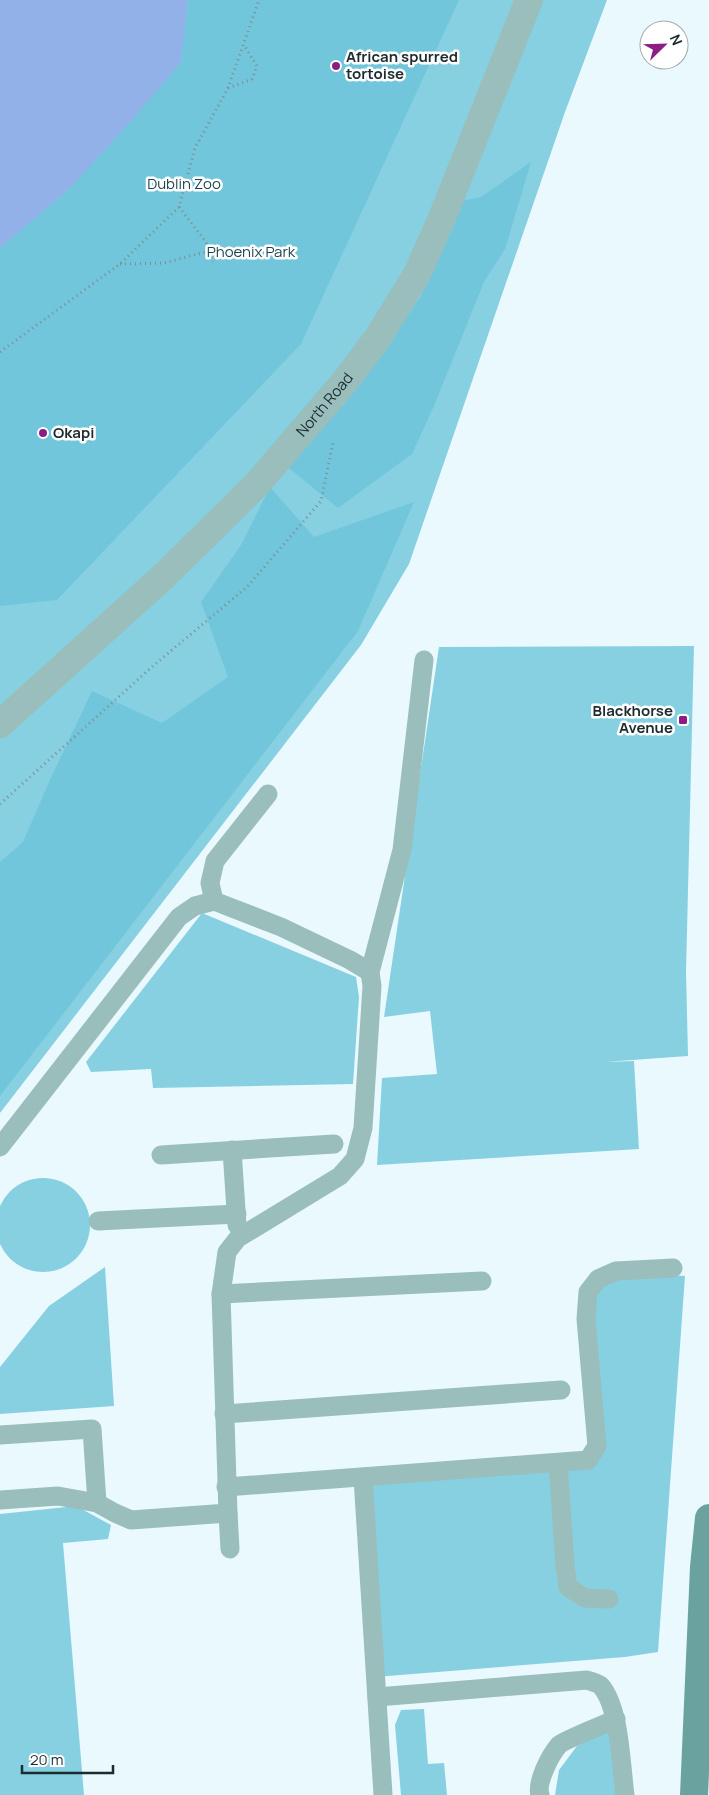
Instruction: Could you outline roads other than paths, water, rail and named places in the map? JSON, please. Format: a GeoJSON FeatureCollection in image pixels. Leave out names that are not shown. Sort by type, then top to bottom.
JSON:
{"type":"FeatureCollection","features":[{"type":"Feature","properties":{"kind":"main road"},"geometry":{"type":"LineString","coordinates":[[694,1795],[704,1567],[709,1518]]}},
{"type":"Feature","properties":{"kind":"street","name":"North Road"},"geometry":{"type":"LineString","coordinates":[[0,724],[165,575],[257,484],[346,380],[377,339],[421,266],[529,0]]}},
{"type":"Feature","properties":{"kind":"lane"},"geometry":{"type":"LineString","coordinates":[[230,1549],[226,1487],[221,1294],[227,1252],[238,1238],[340,1176],[355,1160],[363,1128],[372,986],[370,972],[402,850],[424,660]]}},
{"type":"Feature","properties":{"kind":"lane"},"geometry":{"type":"LineString","coordinates":[[214,901],[210,883],[215,861],[268,794]]}},
{"type":"Feature","properties":{"kind":"lane"},"geometry":{"type":"LineString","coordinates":[[0,1147],[180,917],[195,906],[214,901],[281,927],[350,960],[370,972]]}},
{"type":"Feature","properties":{"kind":"lane"},"geometry":{"type":"LineString","coordinates":[[161,1155],[334,1144]]}},
{"type":"Feature","properties":{"kind":"lane"},"geometry":{"type":"LineString","coordinates":[[232,1150],[238,1238]]}},
{"type":"Feature","properties":{"kind":"lane"},"geometry":{"type":"LineString","coordinates":[[98,1221],[236,1214]]}},
{"type":"Feature","properties":{"kind":"lane"},"geometry":{"type":"LineString","coordinates":[[226,1487],[588,1460],[597,1446],[586,1319],[588,1292],[598,1279],[616,1271],[673,1268]]}},
{"type":"Feature","properties":{"kind":"lane"},"geometry":{"type":"LineString","coordinates":[[221,1294],[482,1281]]}},
{"type":"Feature","properties":{"kind":"lane"},"geometry":{"type":"LineString","coordinates":[[224,1414],[561,1390]]}},
{"type":"Feature","properties":{"kind":"lane"},"geometry":{"type":"LineString","coordinates":[[0,1435],[92,1429],[97,1502]]}},
{"type":"Feature","properties":{"kind":"lane"},"geometry":{"type":"LineString","coordinates":[[558,1463],[568,1587],[585,1598],[609,1599]]}},
{"type":"Feature","properties":{"kind":"lane"},"geometry":{"type":"LineString","coordinates":[[363,1478],[384,1795]]}},
{"type":"Feature","properties":{"kind":"lane"},"geometry":{"type":"LineString","coordinates":[[0,1500],[58,1496],[97,1502],[131,1520],[228,1513]]}},
{"type":"Feature","properties":{"kind":"lane"},"geometry":{"type":"LineString","coordinates":[[377,1697],[587,1680],[600,1685],[609,1699],[616,1719],[625,1795]]}},
{"type":"Feature","properties":{"kind":"lane"},"geometry":{"type":"LineString","coordinates":[[540,1795],[538,1789],[544,1770],[559,1744],[616,1719]]}},
{"type":"Feature","properties":{"kind":"place","name":"African spurred tortoise"},"geometry":{"type":"Point","coordinates":[336,66]}},
{"type":"Feature","properties":{"kind":"place","name":"Okapi"},"geometry":{"type":"Point","coordinates":[43,433]}},
{"type":"Feature","properties":{"kind":"place","name":"Blackhorse Avenue"},"geometry":{"type":"Point","coordinates":[683,720]}},
{"type":"Feature","properties":{"kind":"park label","name":"Dublin Zoo"},"geometry":{"type":"Point","coordinates":[184,184]}},
{"type":"Feature","properties":{"kind":"park label","name":"Phoenix Park"},"geometry":{"type":"Point","coordinates":[251,252]}}]}
